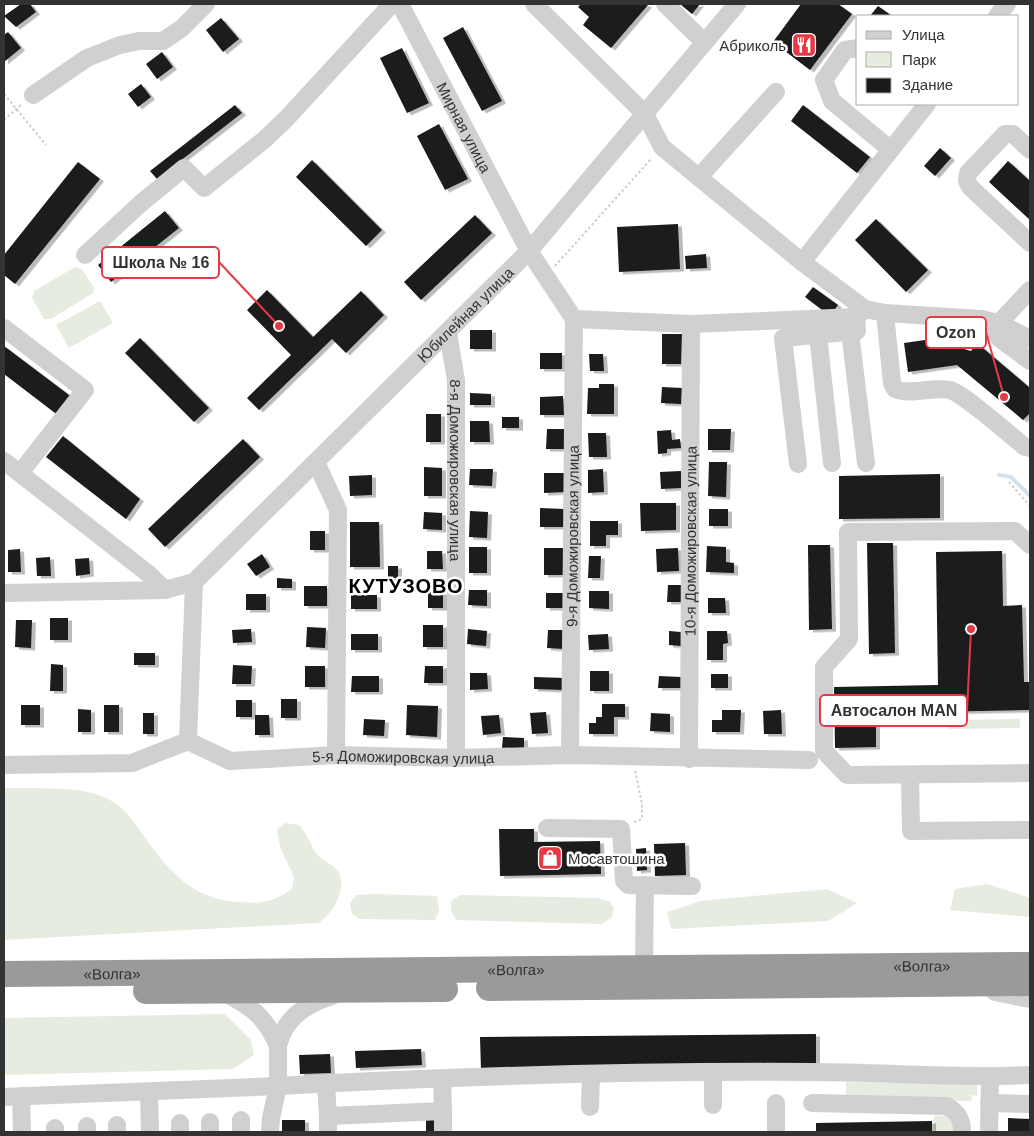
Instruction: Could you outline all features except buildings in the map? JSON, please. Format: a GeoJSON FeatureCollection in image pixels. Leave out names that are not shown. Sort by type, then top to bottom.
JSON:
{"type":"FeatureCollection","features":[{"type":"Feature","properties":{"kind":"highway","name":"«Волга»"},"geometry":{"type":"LineString","coordinates":[[4,974],[473,971],[644,966],[1030,965]]}},
{"type":"Feature","properties":{"kind":"highway","name":"«Волга»"},"geometry":{"type":"LineString","coordinates":[[4,992],[347,991],[1030,983]]}},
{"type":"Feature","properties":{"kind":"street"},"geometry":{"type":"LineString","coordinates":[[33,95],[87,58],[120,45],[140,41],[163,41],[182,28],[206,4]]}},
{"type":"Feature","properties":{"kind":"street"},"geometry":{"type":"LineString","coordinates":[[85,255],[140,204],[184,168],[204,188],[237,163],[286,119],[392,4]]}},
{"type":"Feature","properties":{"kind":"street","name":"Мирная улица"},"geometry":{"type":"LineString","coordinates":[[400,4],[528,251],[574,319]]}},
{"type":"Feature","properties":{"kind":"street"},"geometry":{"type":"LineString","coordinates":[[534,4],[645,114],[662,147],[802,262],[857,319],[866,463]]}},
{"type":"Feature","properties":{"kind":"street"},"geometry":{"type":"LineString","coordinates":[[665,4],[704,42]]}},
{"type":"Feature","properties":{"kind":"street","name":"Юбилейная улица"},"geometry":{"type":"LineString","coordinates":[[4,593],[165,590],[194,582],[448,333],[528,251],[737,4]]}},
{"type":"Feature","properties":{"kind":"street"},"geometry":{"type":"LineString","coordinates":[[998,15],[1007,4]]}},
{"type":"Feature","properties":{"kind":"street"},"geometry":{"type":"LineString","coordinates":[[856,48],[845,50],[824,80],[832,101],[891,150]]}},
{"type":"Feature","properties":{"kind":"street"},"geometry":{"type":"LineString","coordinates":[[699,177],[776,92]]}},
{"type":"Feature","properties":{"kind":"street"},"geometry":{"type":"LineString","coordinates":[[802,262],[927,105]]}},
{"type":"Feature","properties":{"kind":"street"},"geometry":{"type":"LineString","coordinates":[[1030,150],[1013,134],[1005,134],[968,173],[967,181],[970,188],[1030,243]]}},
{"type":"Feature","properties":{"kind":"street"},"geometry":{"type":"LineString","coordinates":[[999,323],[1030,290]]}},
{"type":"Feature","properties":{"kind":"street"},"geometry":{"type":"LineString","coordinates":[[885,313],[892,383],[895,389],[902,392],[942,389],[957,393],[1025,447],[1030,448]]}},
{"type":"Feature","properties":{"kind":"street"},"geometry":{"type":"LineString","coordinates":[[798,464],[783,338],[818,334],[857,319],[885,313],[982,319],[999,323],[1030,340]]}},
{"type":"Feature","properties":{"kind":"street"},"geometry":{"type":"LineString","coordinates":[[574,319],[691,324],[857,319]]}},
{"type":"Feature","properties":{"kind":"street","name":"9-я Доможировская улица"},"geometry":{"type":"LineString","coordinates":[[570,755],[574,319]]}},
{"type":"Feature","properties":{"kind":"street"},"geometry":{"type":"LineString","coordinates":[[982,319],[1000,339],[1030,361]]}},
{"type":"Feature","properties":{"kind":"street","name":"10-я Доможировская улица"},"geometry":{"type":"LineString","coordinates":[[689,759],[691,324]]}},
{"type":"Feature","properties":{"kind":"street"},"geometry":{"type":"LineString","coordinates":[[4,328],[85,390],[20,473]]}},
{"type":"Feature","properties":{"kind":"street","name":"8-я Доможировская улица"},"geometry":{"type":"LineString","coordinates":[[448,333],[456,380],[456,758]]}},
{"type":"Feature","properties":{"kind":"street"},"geometry":{"type":"LineString","coordinates":[[818,334],[832,463]]}},
{"type":"Feature","properties":{"kind":"street"},"geometry":{"type":"LineString","coordinates":[[4,461],[150,576],[165,590]]}},
{"type":"Feature","properties":{"kind":"street"},"geometry":{"type":"LineString","coordinates":[[316,462],[338,510],[336,755]]}},
{"type":"Feature","properties":{"kind":"street"},"geometry":{"type":"LineString","coordinates":[[1030,544],[1016,531],[848,532],[849,639],[824,667],[824,751],[847,776],[1030,773]]}},
{"type":"Feature","properties":{"kind":"street"},"geometry":{"type":"LineString","coordinates":[[4,765],[132,763],[188,741],[194,582]]}},
{"type":"Feature","properties":{"kind":"street","name":"5-я Доможировская улица"},"geometry":{"type":"LineString","coordinates":[[188,741],[230,762],[336,755],[456,758],[570,755],[689,759],[809,760]]}},
{"type":"Feature","properties":{"kind":"street"},"geometry":{"type":"LineString","coordinates":[[910,775],[911,831],[1030,830]]}},
{"type":"Feature","properties":{"kind":"street"},"geometry":{"type":"LineString","coordinates":[[547,828],[621,828],[624,881],[628,885],[692,886]]}},
{"type":"Feature","properties":{"kind":"street"},"geometry":{"type":"LineString","coordinates":[[644,966],[645,885]]}},
{"type":"Feature","properties":{"kind":"street"},"geometry":{"type":"LineString","coordinates":[[952,984],[1030,999]]}},
{"type":"Feature","properties":{"kind":"street"},"geometry":{"type":"LineString","coordinates":[[220,991],[252,1008],[265,1019],[278,1046]]}},
{"type":"Feature","properties":{"kind":"street"},"geometry":{"type":"LineString","coordinates":[[270,1125],[278,1086],[278,1046],[286,1024],[310,1003],[347,991]]}},
{"type":"Feature","properties":{"kind":"street"},"geometry":{"type":"LineString","coordinates":[[22,1131],[12,1097],[150,1093],[474,1076],[812,1072],[990,1077],[1030,1074]]}},
{"type":"Feature","properties":{"kind":"street"},"geometry":{"type":"LineString","coordinates":[[713,1073],[713,1105]]}},
{"type":"Feature","properties":{"kind":"street"},"geometry":{"type":"LineString","coordinates":[[590,1107],[591,1075]]}},
{"type":"Feature","properties":{"kind":"street"},"geometry":{"type":"LineString","coordinates":[[989,1132],[990,1077]]}},
{"type":"Feature","properties":{"kind":"street"},"geometry":{"type":"LineString","coordinates":[[442,1078],[443,1132]]}},
{"type":"Feature","properties":{"kind":"street"},"geometry":{"type":"LineString","coordinates":[[326,1083],[328,1124],[443,1111]]}},
{"type":"Feature","properties":{"kind":"street"},"geometry":{"type":"LineString","coordinates":[[150,1093],[150,1128]]}},
{"type":"Feature","properties":{"kind":"street"},"geometry":{"type":"LineString","coordinates":[[812,1102],[947,1106],[957,1112],[962,1123],[962,1132]]}},
{"type":"Feature","properties":{"kind":"street"},"geometry":{"type":"LineString","coordinates":[[989,1103],[1030,1104]]}},
{"type":"Feature","properties":{"kind":"street"},"geometry":{"type":"LineString","coordinates":[[776,1104],[776,1132]]}},
{"type":"Feature","properties":{"kind":"path"},"geometry":{"type":"LineString","coordinates":[[4,94],[15,110],[46,145]]}},
{"type":"Feature","properties":{"kind":"path"},"geometry":{"type":"LineString","coordinates":[[4,120],[33,95]]}},
{"type":"Feature","properties":{"kind":"path"},"geometry":{"type":"LineString","coordinates":[[546,276],[662,147]]}},
{"type":"Feature","properties":{"kind":"path"},"geometry":{"type":"LineString","coordinates":[[1009,482],[1030,506]]}},
{"type":"Feature","properties":{"kind":"path"},"geometry":{"type":"LineString","coordinates":[[621,828],[642,819],[642,804],[632,757]]}},
{"type":"Feature","properties":{"kind":"green space"},"geometry":{"type":"Polygon","coordinates":[[[75,267],[82,269],[94,288],[93,293],[51,319],[44,319],[32,298],[34,291],[75,267]]]}},
{"type":"Feature","properties":{"kind":"green space"},"geometry":{"type":"Polygon","coordinates":[[[100,301],[113,323],[69,348],[56,325],[100,301]]]}},
{"type":"Feature","properties":{"kind":"green space"},"geometry":{"type":"Polygon","coordinates":[[[1020,719],[1020,728],[949,729],[949,720],[1020,719]]]}},
{"type":"Feature","properties":{"kind":"green space"},"geometry":{"type":"Polygon","coordinates":[[[4,788],[70,789],[106,798],[126,812],[160,858],[181,880],[207,895],[222,900],[254,903],[267,901],[279,897],[292,889],[294,877],[280,847],[277,830],[285,823],[299,825],[317,855],[334,867],[340,876],[341,883],[338,899],[324,919],[318,923],[4,940],[4,788]]]}},
{"type":"Feature","properties":{"kind":"green space"},"geometry":{"type":"Polygon","coordinates":[[[987,884],[1030,898],[1030,917],[950,910],[955,889],[987,884]]]}},
{"type":"Feature","properties":{"kind":"green space"},"geometry":{"type":"Polygon","coordinates":[[[827,889],[857,903],[828,921],[671,929],[667,912],[701,901],[827,889]]]}},
{"type":"Feature","properties":{"kind":"green space"},"geometry":{"type":"Polygon","coordinates":[[[356,895],[437,896],[439,911],[435,920],[360,919],[352,914],[350,903],[356,895]]]}},
{"type":"Feature","properties":{"kind":"green space"},"geometry":{"type":"Polygon","coordinates":[[[460,895],[598,898],[610,902],[614,908],[612,917],[602,924],[456,920],[451,910],[451,901],[460,895]]]}},
{"type":"Feature","properties":{"kind":"green space"},"geometry":{"type":"Polygon","coordinates":[[[225,1014],[251,1040],[254,1055],[233,1069],[4,1075],[4,1018],[225,1014]]]}},
{"type":"Feature","properties":{"kind":"green space"},"geometry":{"type":"Polygon","coordinates":[[[846,1082],[977,1084],[977,1096],[972,1095],[971,1101],[846,1099],[846,1082]]]}},
{"type":"Feature","properties":{"kind":"green space"},"geometry":{"type":"Polygon","coordinates":[[[950,1115],[955,1132],[934,1132],[934,1116],[950,1115]]]}},
{"type":"Feature","properties":{"kind":"waterway"},"geometry":{"type":"LineString","coordinates":[[999,475],[1011,477],[1030,496]]}},
{"type":"Feature","properties":{"kind":"place","name":"Абриколь"},"geometry":{"type":"Point","coordinates":[804,45]}},
{"type":"Feature","properties":{"kind":"place","name":"Школа № 16"},"geometry":{"type":"Point","coordinates":[279,326]}},
{"type":"Feature","properties":{"kind":"place","name":"Ozon"},"geometry":{"type":"Point","coordinates":[1004,397]}},
{"type":"Feature","properties":{"kind":"place","name":"Автосалон MAN"},"geometry":{"type":"Point","coordinates":[971,629]}},
{"type":"Feature","properties":{"kind":"place","name":"Мосавтошина"},"geometry":{"type":"Point","coordinates":[550,858]}},
{"type":"Feature","properties":{"kind":"district","name":"КУТУЗОВО"},"geometry":{"type":"Point","coordinates":[406,586]}}]}
